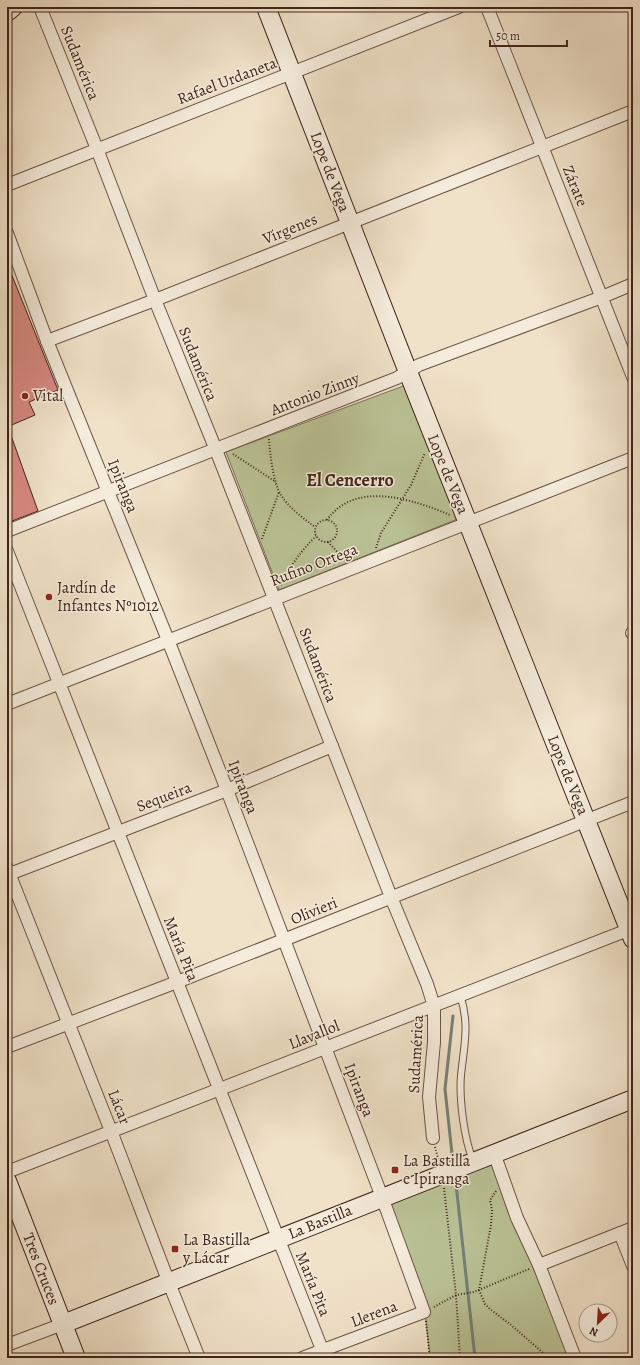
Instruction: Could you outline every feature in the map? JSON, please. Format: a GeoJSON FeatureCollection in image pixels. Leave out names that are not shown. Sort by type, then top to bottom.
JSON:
{"type":"FeatureCollection","features":[{"type":"Feature","properties":{"kind":"street"},"geometry":{"type":"LineString","coordinates":[[7,12],[13,7]]}},
{"type":"Feature","properties":{"kind":"street","name":"Sudamérica"},"geometry":{"type":"LineString","coordinates":[[40,7],[155,300],[220,448],[255,551],[391,897],[427,984],[434,1006],[434,1042],[429,1097],[432,1138]]}},
{"type":"Feature","properties":{"kind":"street","name":"Lope de Vega"},"geometry":{"type":"LineString","coordinates":[[266,7],[467,522],[586,821],[632,932]]}},
{"type":"Feature","properties":{"kind":"street","name":"Rafael Urdaneta"},"geometry":{"type":"LineString","coordinates":[[7,185],[459,7]]}},
{"type":"Feature","properties":{"kind":"street","name":"Zárate"},"geometry":{"type":"LineString","coordinates":[[487,7],[633,377]]}},
{"type":"Feature","properties":{"kind":"street","name":"Vírgenes"},"geometry":{"type":"LineString","coordinates":[[47,341],[155,300],[633,111]]}},
{"type":"Feature","properties":{"kind":"street","name":"Ipiranga"},"geometry":{"type":"LineString","coordinates":[[7,233],[47,341],[109,492],[227,790],[326,1048],[424,1312]]}},
{"type":"Feature","properties":{"kind":"street","name":"Antonio Zinny"},"geometry":{"type":"LineString","coordinates":[[7,531],[397,378],[419,365],[633,284]]}},
{"type":"Feature","properties":{"kind":"street","name":"Rufino Ortega"},"geometry":{"type":"LineString","coordinates":[[7,704],[352,567],[633,458]]}},
{"type":"Feature","properties":{"kind":"street","name":"María Pita"},"geometry":{"type":"LineString","coordinates":[[7,551],[324,1354]]}},
{"type":"Feature","properties":{"kind":"street","name":"Sequeira"},"geometry":{"type":"LineString","coordinates":[[8,872],[227,790],[332,746]]}},
{"type":"Feature","properties":{"kind":"street","name":"Olivieri"},"geometry":{"type":"LineString","coordinates":[[7,1047],[177,982],[633,802]]}},
{"type":"Feature","properties":{"kind":"street","name":"Lácar"},"geometry":{"type":"LineString","coordinates":[[8,872],[199,1358]]}},
{"type":"Feature","properties":{"kind":"street","name":"Llavallol"},"geometry":{"type":"LineString","coordinates":[[7,1172],[460,995],[632,932]]}},
{"type":"Feature","properties":{"kind":"street","name":"La Bastilla"},"geometry":{"type":"LineString","coordinates":[[7,1345],[169,1283],[382,1197],[633,1099]]}},
{"type":"Feature","properties":{"kind":"street"},"geometry":{"type":"LineString","coordinates":[[494,1153],[523,1232],[539,1265],[575,1358]]}},
{"type":"Feature","properties":{"kind":"street","name":"Tres Cruces"},"geometry":{"type":"LineString","coordinates":[[7,1181],[76,1358]]}},
{"type":"Feature","properties":{"kind":"street"},"geometry":{"type":"LineString","coordinates":[[539,1265],[633,1228]]}},
{"type":"Feature","properties":{"kind":"street"},"geometry":{"type":"LineString","coordinates":[[620,1233],[633,1266]]}},
{"type":"Feature","properties":{"kind":"street","name":"Llerena"},"geometry":{"type":"LineString","coordinates":[[302,1358],[324,1354],[424,1312]]}},
{"type":"Feature","properties":{"kind":"lane"},"geometry":{"type":"LineString","coordinates":[[456,1168],[468,1148],[460,1086],[466,1044],[464,1007],[460,995]]}},
{"type":"Feature","properties":{"kind":"path"},"geometry":{"type":"LineString","coordinates":[[269,429],[271,456],[279,491],[291,507],[315,527],[316,536],[320,541],[328,542],[336,537],[337,530],[334,523],[327,520]]}},
{"type":"Feature","properties":{"kind":"path"},"geometry":{"type":"LineString","coordinates":[[377,558],[376,546],[378,539],[410,486],[434,438]]}},
{"type":"Feature","properties":{"kind":"path"},"geometry":{"type":"LineString","coordinates":[[220,448],[276,482]]}},
{"type":"Feature","properties":{"kind":"path"},"geometry":{"type":"LineString","coordinates":[[255,551],[266,531],[279,491]]}},
{"type":"Feature","properties":{"kind":"path"},"geometry":{"type":"LineString","coordinates":[[315,527],[320,522],[327,520],[339,506],[361,496],[382,496],[402,499],[467,522]]}},
{"type":"Feature","properties":{"kind":"path"},"geometry":{"type":"LineString","coordinates":[[274,598],[294,560],[316,536]]}},
{"type":"Feature","properties":{"kind":"path"},"geometry":{"type":"LineString","coordinates":[[328,542],[352,567]]}},
{"type":"Feature","properties":{"kind":"path"},"geometry":{"type":"LineString","coordinates":[[432,1138],[456,1168],[456,1295],[460,1358]]}},
{"type":"Feature","properties":{"kind":"path"},"geometry":{"type":"LineString","coordinates":[[504,1179],[490,1200],[492,1210],[491,1225],[479,1290],[485,1304],[490,1309],[549,1358]]}},
{"type":"Feature","properties":{"kind":"path"},"geometry":{"type":"LineString","coordinates":[[479,1290],[539,1265]]}},
{"type":"Feature","properties":{"kind":"path","name":"Llerena"},"geometry":{"type":"LineString","coordinates":[[424,1312],[456,1295],[479,1290]]}},
{"type":"Feature","properties":{"kind":"path"},"geometry":{"type":"LineString","coordinates":[[424,1312],[430,1358]]}},
{"type":"Feature","properties":{"kind":"green space"},"geometry":{"type":"Polygon","coordinates":[[[406,385],[460,518],[279,590],[226,452],[406,385]]]}},
{"type":"Feature","properties":{"kind":"green space"},"geometry":{"type":"Polygon","coordinates":[[[494,1153],[575,1358],[430,1358],[424,1312],[382,1197],[494,1153]]]}},
{"type":"Feature","properties":{"kind":"building","name":"Vital"},"geometry":{"type":"Polygon","coordinates":[[[7,263],[58,390],[29,402],[35,415],[7,427],[7,263]]]}},
{"type":"Feature","properties":{"kind":"building"},"geometry":{"type":"Polygon","coordinates":[[[7,427],[38,511],[7,523],[7,427]]]}},
{"type":"Feature","properties":{"kind":"waterway"},"geometry":{"type":"LineString","coordinates":[[453,1016],[445,1089],[453,1163]]}},
{"type":"Feature","properties":{"kind":"waterway"},"geometry":{"type":"LineString","coordinates":[[455,1175],[475,1358]]}},
{"type":"Feature","properties":{"kind":"place","name":"Vital"},"geometry":{"type":"Point","coordinates":[25,396]}},
{"type":"Feature","properties":{"kind":"place","name":"Jardín de Infantes Nº1012"},"geometry":{"type":"Point","coordinates":[49,597]}},
{"type":"Feature","properties":{"kind":"place","name":"La Bastilla e Ipiranga"},"geometry":{"type":"Point","coordinates":[395,1170]}},
{"type":"Feature","properties":{"kind":"place","name":"La Bastilla y Lácar"},"geometry":{"type":"Point","coordinates":[175,1249]}},
{"type":"Feature","properties":{"kind":"district","name":"El Cencerro"},"geometry":{"type":"Point","coordinates":[350,480]}}]}
